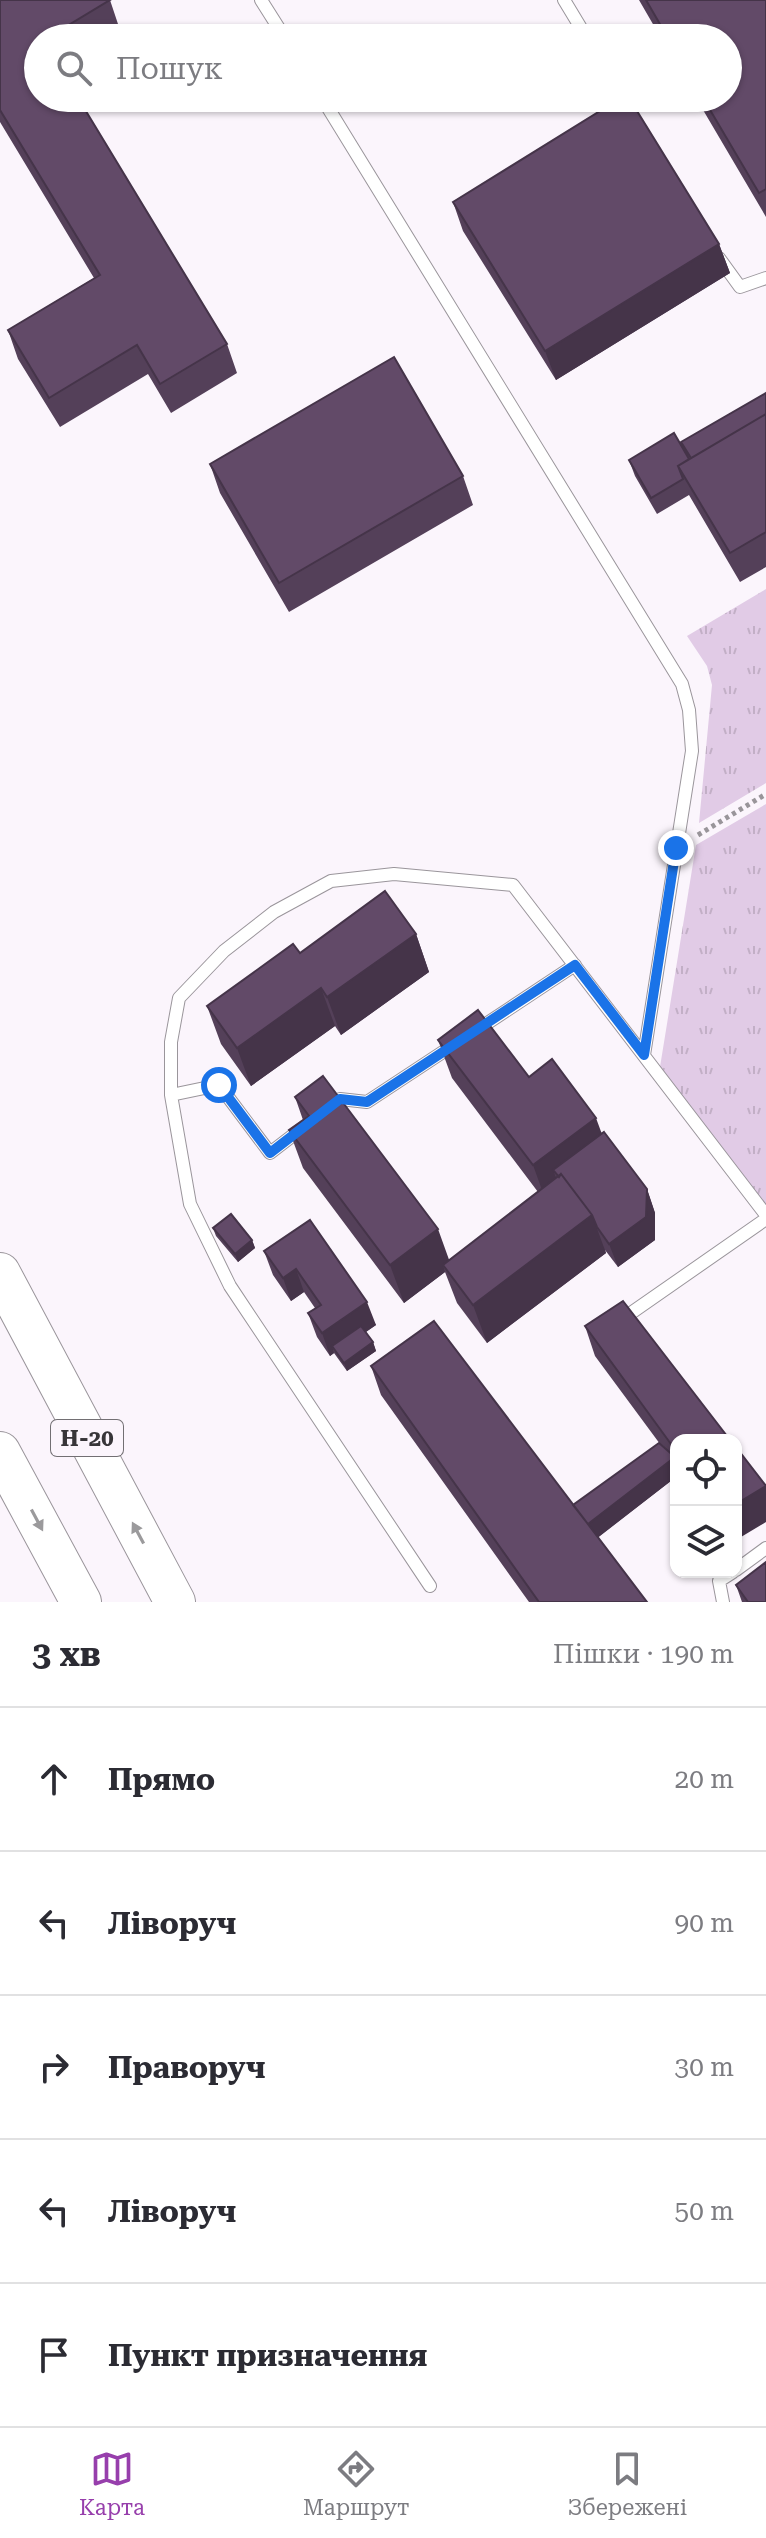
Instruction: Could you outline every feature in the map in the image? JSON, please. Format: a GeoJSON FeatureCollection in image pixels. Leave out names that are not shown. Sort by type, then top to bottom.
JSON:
{"type":"FeatureCollection","features":[{"type":"Feature","properties":{"kind":"main road","name":"Н-20"},"geometry":{"type":"LineString","coordinates":[[0,1273],[175,1602]]}},
{"type":"Feature","properties":{"kind":"main road"},"geometry":{"type":"LineString","coordinates":[[0,1452],[81,1602]]}},
{"type":"Feature","properties":{"kind":"lane"},"geometry":{"type":"LineString","coordinates":[[261,0],[276,24]]}},
{"type":"Feature","properties":{"kind":"lane"},"geometry":{"type":"LineString","coordinates":[[564,0],[579,24]]}},
{"type":"Feature","properties":{"kind":"lane"},"geometry":{"type":"LineString","coordinates":[[331,112],[682,684],[689,710],[692,751],[644,1055]]}},
{"type":"Feature","properties":{"kind":"lane"},"geometry":{"type":"LineString","coordinates":[[708,243],[740,287],[766,278]]}},
{"type":"Feature","properties":{"kind":"lane"},"geometry":{"type":"LineString","coordinates":[[430,1586],[230,1286],[190,1204],[171,1095],[171,1042],[179,998],[224,951],[274,912],[331,881],[394,874],[513,885],[766,1217],[605,1332]]}},
{"type":"Feature","properties":{"kind":"lane"},"geometry":{"type":"LineString","coordinates":[[171,1095],[219,1085],[270,1153],[340,1099],[367,1102],[575,965]]}},
{"type":"Feature","properties":{"kind":"lane"},"geometry":{"type":"LineString","coordinates":[[742,1565],[766,1548]]}},
{"type":"Feature","properties":{"kind":"lane"},"geometry":{"type":"LineString","coordinates":[[723,1602],[719,1581],[724,1578]]}},
{"type":"Feature","properties":{"kind":"path"},"geometry":{"type":"LineString","coordinates":[[676,848],[766,794]]}},
{"type":"Feature","properties":{"kind":"green space"},"geometry":{"type":"Polygon","coordinates":[[[766,589],[766,783],[699,823],[712,685],[707,666],[687,636],[766,589]]]}},
{"type":"Feature","properties":{"kind":"green space"},"geometry":{"type":"Polygon","coordinates":[[[766,804],[766,1205],[660,1067],[696,845],[766,804]]]}},
{"type":"Feature","properties":{"kind":"building"},"geometry":{"type":"Polygon","coordinates":[[[0,0],[110,0],[70,24],[24,24],[24,112],[86,112],[227,344],[160,384],[137,345],[49,398],[8,330],[100,275],[0,110],[0,0]]]}},
{"type":"Feature","properties":{"kind":"building"},"geometry":{"type":"Polygon","coordinates":[[[646,0],[766,0],[766,189],[759,193],[711,112],[742,112],[742,24],[660,24],[646,0]]]}},
{"type":"Feature","properties":{"kind":"building"},"geometry":{"type":"Polygon","coordinates":[[[598,112],[638,112],[719,244],[545,351],[453,202],[598,112]]]}},
{"type":"Feature","properties":{"kind":"building"},"geometry":{"type":"Polygon","coordinates":[[[394,357],[463,476],[279,583],[210,464],[394,357]]]}},
{"type":"Feature","properties":{"kind":"building"},"geometry":{"type":"Polygon","coordinates":[[[766,393],[766,414],[691,458],[681,442],[766,393]]]}},
{"type":"Feature","properties":{"kind":"building"},"geometry":{"type":"Polygon","coordinates":[[[766,414],[766,532],[730,553],[678,466],[766,414]]]}},
{"type":"Feature","properties":{"kind":"building"},"geometry":{"type":"Polygon","coordinates":[[[674,433],[689,459],[678,466],[683,479],[651,498],[629,460],[674,433]]]}},
{"type":"Feature","properties":{"kind":"building"},"geometry":{"type":"Polygon","coordinates":[[[385,891],[416,934],[327,997],[321,988],[237,1048],[207,1006],[293,944],[300,953],[385,891]]]}},
{"type":"Feature","properties":{"kind":"building"},"geometry":{"type":"Polygon","coordinates":[[[478,1010],[529,1077],[552,1059],[596,1118],[533,1165],[438,1040],[478,1010]]]}},
{"type":"Feature","properties":{"kind":"building"},"geometry":{"type":"Polygon","coordinates":[[[323,1076],[438,1229],[390,1265],[289,1130],[309,1116],[295,1097],[323,1076]]]}},
{"type":"Feature","properties":{"kind":"building"},"geometry":{"type":"Polygon","coordinates":[[[604,1132],[647,1189],[646,1217],[609,1244],[561,1174],[559,1177],[553,1170],[604,1132]]]}},
{"type":"Feature","properties":{"kind":"building"},"geometry":{"type":"Polygon","coordinates":[[[561,1174],[592,1215],[473,1305],[443,1265],[561,1174]]]}},
{"type":"Feature","properties":{"kind":"building"},"geometry":{"type":"Polygon","coordinates":[[[231,1214],[252,1240],[235,1254],[213,1228],[231,1214]]]}},
{"type":"Feature","properties":{"kind":"building"},"geometry":{"type":"Polygon","coordinates":[[[310,1220],[367,1302],[322,1333],[308,1313],[321,1305],[296,1269],[283,1278],[264,1251],[310,1220]]]}},
{"type":"Feature","properties":{"kind":"building"},"geometry":{"type":"Polygon","coordinates":[[[623,1301],[725,1434],[670,1434],[670,1443],[585,1326],[623,1301]]]}},
{"type":"Feature","properties":{"kind":"building"},"geometry":{"type":"Polygon","coordinates":[[[434,1321],[647,1602],[539,1602],[371,1366],[434,1321]]]}},
{"type":"Feature","properties":{"kind":"building"},"geometry":{"type":"Polygon","coordinates":[[[361,1326],[373,1342],[344,1363],[332,1346],[361,1326]]]}},
{"type":"Feature","properties":{"kind":"building"},"geometry":{"type":"Polygon","coordinates":[[[659,1443],[670,1453],[670,1461],[588,1524],[573,1505],[659,1443]]]}},
{"type":"Feature","properties":{"kind":"building"},"geometry":{"type":"Polygon","coordinates":[[[742,1455],[766,1486],[742,1500],[742,1455]]]}},
{"type":"Feature","properties":{"kind":"building"},"geometry":{"type":"Polygon","coordinates":[[[766,1562],[766,1602],[748,1602],[736,1585],[766,1562]]]}},
{"type":"Feature","properties":{"kind":"route"},"geometry":{"type":"LineString","coordinates":[[219,1085],[270,1153],[340,1099],[367,1102],[575,965],[644,1055],[676,848]]}}]}
